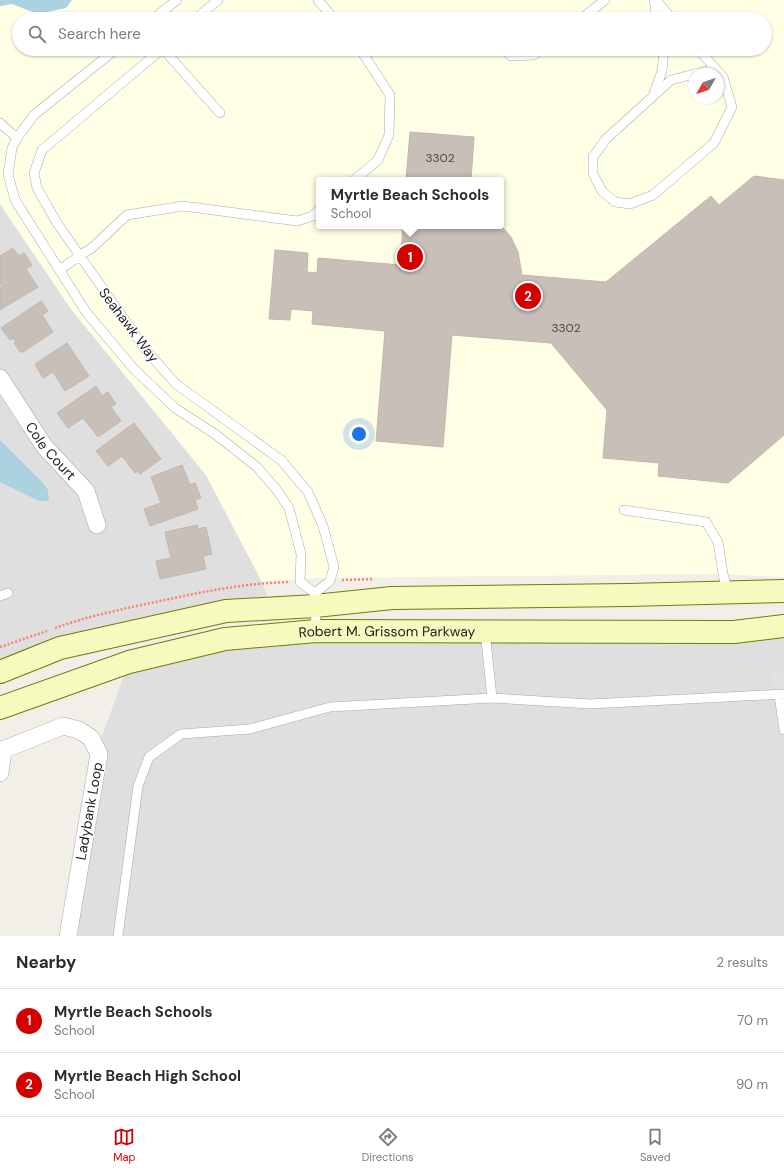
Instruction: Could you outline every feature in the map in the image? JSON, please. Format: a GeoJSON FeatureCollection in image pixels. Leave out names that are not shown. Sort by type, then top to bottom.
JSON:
{"type":"FeatureCollection","features":[{"type":"Feature","properties":{"kind":"main road","name":"Robert M. Grissom Parkway"},"geometry":{"type":"LineString","coordinates":[[0,672],[60,648],[226,611],[315,600],[784,591]]}},
{"type":"Feature","properties":{"kind":"main road","name":"Robert M. Grissom Parkway"},"geometry":{"type":"LineString","coordinates":[[0,708],[136,660],[225,639],[316,631],[485,630],[734,632],[784,626]]}},
{"type":"Feature","properties":{"kind":"street","name":"Cole Court"},"geometry":{"type":"LineString","coordinates":[[0,378],[44,446],[86,491],[97,525]]}},
{"type":"Feature","properties":{"kind":"street","name":"Ladybank Loop"},"geometry":{"type":"LineString","coordinates":[[2,750],[64,726],[79,730],[91,738],[99,754],[68,936]]}},
{"type":"Feature","properties":{"kind":"street"},"geometry":{"type":"LineString","coordinates":[[0,773],[2,750]]}},
{"type":"Feature","properties":{"kind":"lane"},"geometry":{"type":"LineString","coordinates":[[162,12],[177,0]]}},
{"type":"Feature","properties":{"kind":"lane"},"geometry":{"type":"LineString","coordinates":[[203,12],[218,0]]}},
{"type":"Feature","properties":{"kind":"lane"},"geometry":{"type":"LineString","coordinates":[[318,0],[328,12]]}},
{"type":"Feature","properties":{"kind":"lane"},"geometry":{"type":"LineString","coordinates":[[590,12],[606,0]]}},
{"type":"Feature","properties":{"kind":"lane"},"geometry":{"type":"LineString","coordinates":[[655,0],[656,12]]}},
{"type":"Feature","properties":{"kind":"lane"},"geometry":{"type":"LineString","coordinates":[[655,0],[666,12]]}},
{"type":"Feature","properties":{"kind":"lane","name":"Seahawk Way"},"geometry":{"type":"LineString","coordinates":[[107,56],[34,115],[17,138],[12,148],[8,174],[15,200],[86,312],[133,368],[175,408],[215,434],[257,467],[276,489],[289,508],[302,554],[300,582],[315,600],[330,581],[334,567],[323,526],[308,492],[281,460],[176,384],[145,349],[57,223],[37,188],[34,173],[42,150],[155,56]]}},
{"type":"Feature","properties":{"kind":"lane"},"geometry":{"type":"LineString","coordinates":[[169,56],[220,112]]}},
{"type":"Feature","properties":{"kind":"lane"},"geometry":{"type":"LineString","coordinates":[[358,177],[378,160],[389,135],[390,95],[366,56]]}},
{"type":"Feature","properties":{"kind":"lane"},"geometry":{"type":"LineString","coordinates":[[652,97],[662,71],[663,56]]}},
{"type":"Feature","properties":{"kind":"lane"},"geometry":{"type":"LineString","coordinates":[[704,56],[714,68]]}},
{"type":"Feature","properties":{"kind":"lane"},"geometry":{"type":"LineString","coordinates":[[688,76],[671,80],[606,139],[593,157],[593,174],[602,191],[615,202],[630,204],[653,195],[714,143],[732,107],[724,80]]}},
{"type":"Feature","properties":{"kind":"lane"},"geometry":{"type":"LineString","coordinates":[[0,123],[17,138]]}},
{"type":"Feature","properties":{"kind":"lane"},"geometry":{"type":"LineString","coordinates":[[59,270],[93,247],[127,215],[183,206],[296,221],[313,216],[316,213]]}},
{"type":"Feature","properties":{"kind":"lane"},"geometry":{"type":"LineString","coordinates":[[624,510],[706,522],[718,542],[723,574],[728,593]]}},
{"type":"Feature","properties":{"kind":"lane"},"geometry":{"type":"LineString","coordinates":[[315,600],[316,631]]}},
{"type":"Feature","properties":{"kind":"lane"},"geometry":{"type":"LineString","coordinates":[[485,630],[492,698]]}},
{"type":"Feature","properties":{"kind":"lane"},"geometry":{"type":"LineString","coordinates":[[118,936],[138,786],[149,757],[180,734],[250,729],[330,707],[492,698],[590,704],[782,695],[784,730]]}},
{"type":"Feature","properties":{"kind":"shaded area"},"geometry":{"type":"Polygon","coordinates":[[[0,0],[784,0],[784,577],[723,574],[318,578],[262,582],[206,475],[71,309],[0,204],[0,0]]]}},
{"type":"Feature","properties":{"kind":"shaded area"},"geometry":{"type":"Polygon","coordinates":[[[0,204],[71,309],[206,475],[262,582],[272,608],[0,672],[0,204]]]}},
{"type":"Feature","properties":{"kind":"shaded area"},"geometry":{"type":"Polygon","coordinates":[[[784,626],[784,936],[63,936],[90,769],[129,662],[225,639],[784,626]]]}},
{"type":"Feature","properties":{"kind":"shaded area"},"geometry":{"type":"Polygon","coordinates":[[[784,671],[784,745],[772,672],[784,671]]]}},
{"type":"Feature","properties":{"kind":"water"},"geometry":{"type":"Polygon","coordinates":[[[0,0],[72,0],[66,8],[47,12],[33,12],[12,4],[0,6],[0,0]]]}},
{"type":"Feature","properties":{"kind":"water"},"geometry":{"type":"Polygon","coordinates":[[[0,440],[42,482],[48,490],[49,501],[39,501],[0,482],[0,440]]]}},
{"type":"Feature","properties":{"kind":"building"},"geometry":{"type":"Polygon","coordinates":[[[410,132],[474,137],[471,177],[406,177],[410,132]]]}},
{"type":"Feature","properties":{"kind":"building"},"geometry":{"type":"Polygon","coordinates":[[[754,176],[784,180],[784,435],[728,483],[658,476],[659,463],[603,458],[607,410],[551,343],[452,335],[443,447],[376,441],[385,331],[312,324],[313,311],[291,309],[290,320],[269,319],[275,250],[308,253],[307,272],[317,273],[318,258],[400,265],[403,229],[504,229],[511,237],[518,252],[522,275],[606,282],[711,196],[719,205],[754,176]]]}},
{"type":"Feature","properties":{"kind":"building"},"geometry":{"type":"Polygon","coordinates":[[[13,248],[19,256],[24,253],[32,265],[26,269],[38,287],[0,310],[0,288],[2,286],[0,283],[0,256],[13,248]]]}},
{"type":"Feature","properties":{"kind":"building"},"geometry":{"type":"Polygon","coordinates":[[[41,301],[48,311],[42,315],[53,332],[23,352],[20,352],[14,343],[16,342],[13,338],[10,340],[1,328],[41,301]]]}},
{"type":"Feature","properties":{"kind":"building"},"geometry":{"type":"Polygon","coordinates":[[[67,343],[89,376],[65,391],[53,372],[43,378],[35,364],[67,343]]]}},
{"type":"Feature","properties":{"kind":"building"},"geometry":{"type":"Polygon","coordinates":[[[96,386],[102,396],[108,392],[116,404],[111,407],[121,421],[98,437],[83,418],[68,428],[57,413],[96,386]]]}},
{"type":"Feature","properties":{"kind":"building"},"geometry":{"type":"Polygon","coordinates":[[[134,423],[161,459],[140,474],[138,471],[135,473],[122,456],[108,466],[96,451],[134,423]]]}},
{"type":"Feature","properties":{"kind":"building"},"geometry":{"type":"Polygon","coordinates":[[[182,465],[190,485],[195,483],[201,498],[195,500],[198,509],[150,526],[144,509],[161,503],[151,477],[182,465]]]}},
{"type":"Feature","properties":{"kind":"building"},"geometry":{"type":"Polygon","coordinates":[[[197,525],[198,529],[206,527],[212,554],[203,556],[206,569],[160,579],[156,561],[171,558],[165,532],[197,525]]]}},
{"type":"Feature","properties":{"kind":"place","name":"Myrtle Beach Schools"},"geometry":{"type":"Point","coordinates":[410,257]}},
{"type":"Feature","properties":{"kind":"place","name":"Myrtle Beach High School"},"geometry":{"type":"Point","coordinates":[528,296]}}]}
